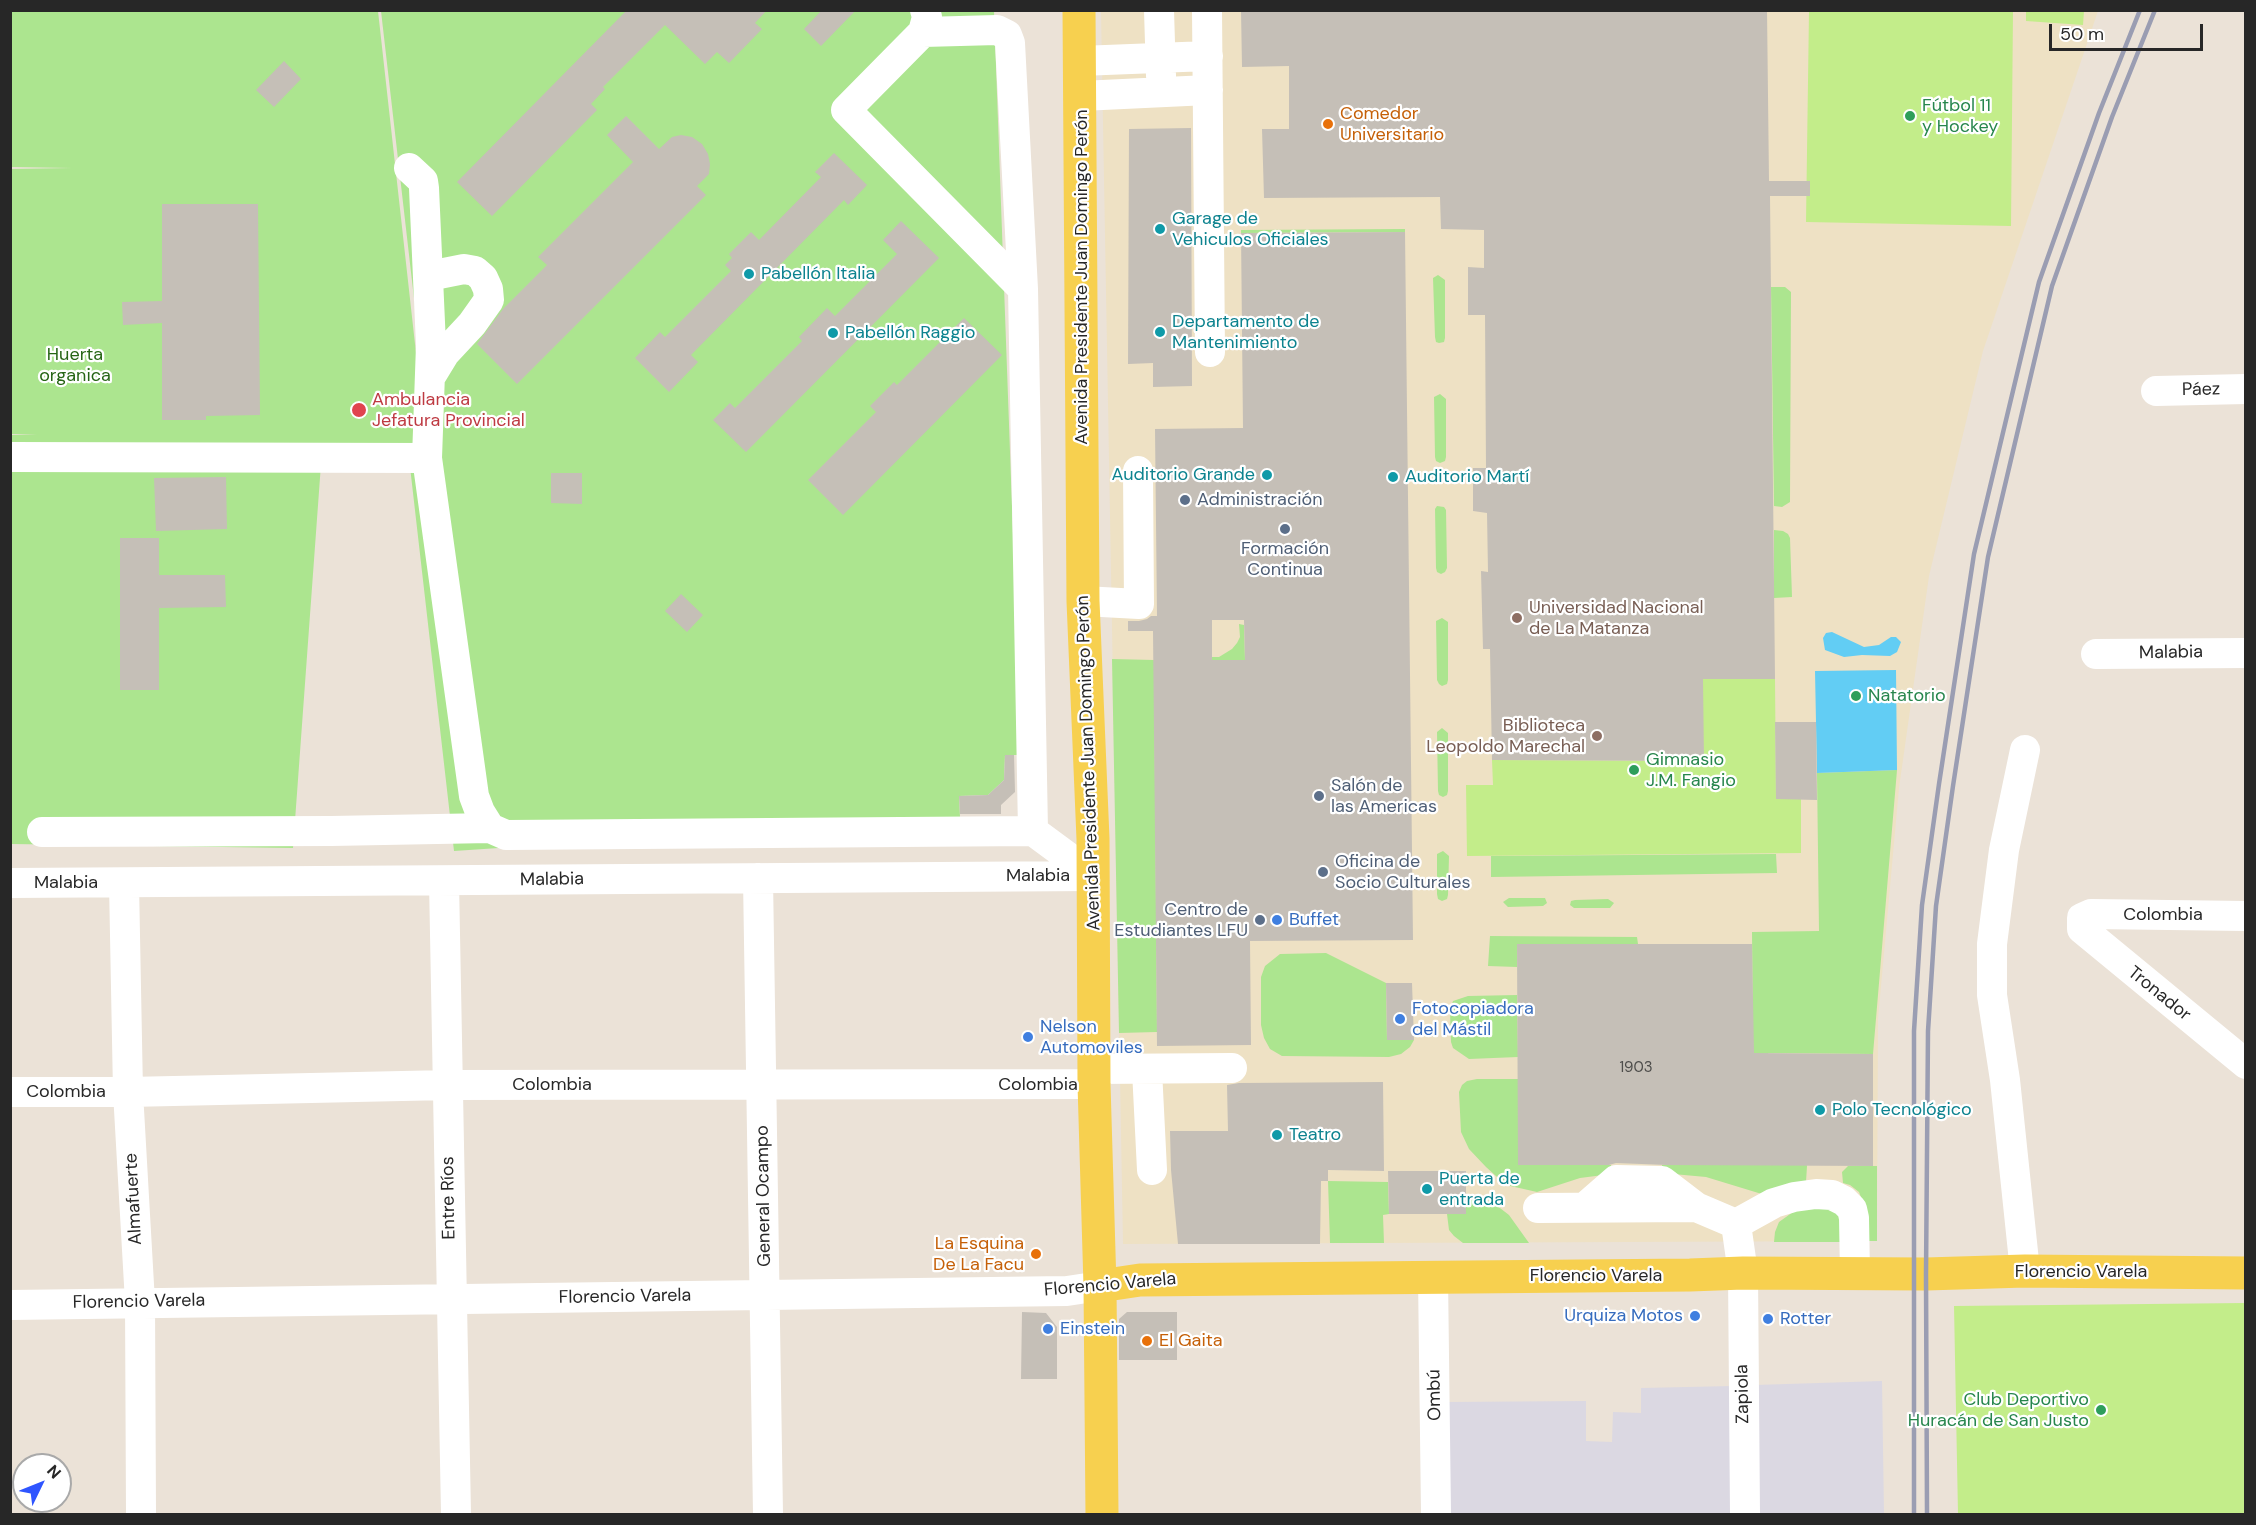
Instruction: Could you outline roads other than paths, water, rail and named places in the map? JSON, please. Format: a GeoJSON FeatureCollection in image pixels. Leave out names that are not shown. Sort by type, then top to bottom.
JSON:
{"type":"FeatureCollection","features":[{"type":"Feature","properties":{"kind":"main road","name":"Avenida Presidente Juan Domingo Perón"},"geometry":{"type":"LineString","coordinates":[[1079,10],[1083,601],[1094,876],[1094,1077],[1100,1286],[1102,1515]]}},
{"type":"Feature","properties":{"kind":"main road","name":"Florencio Varela"},"geometry":{"type":"LineString","coordinates":[[1100,1286],[1140,1280],[1433,1276],[1855,1274],[2025,1270],[2246,1273]]}},
{"type":"Feature","properties":{"kind":"street"},"geometry":{"type":"LineString","coordinates":[[1159,10],[1161,92]]}},
{"type":"Feature","properties":{"kind":"street"},"geometry":{"type":"LineString","coordinates":[[1207,10],[1210,352]]}},
{"type":"Feature","properties":{"kind":"street"},"geometry":{"type":"LineString","coordinates":[[1023,289],[846,110],[924,21],[997,30],[1007,35],[1010,44],[1023,289],[1033,831]]}},
{"type":"Feature","properties":{"kind":"street"},"geometry":{"type":"LineString","coordinates":[[1080,61],[1208,56]]}},
{"type":"Feature","properties":{"kind":"street"},"geometry":{"type":"LineString","coordinates":[[1081,96],[1208,90]]}},
{"type":"Feature","properties":{"kind":"street"},"geometry":{"type":"LineString","coordinates":[[409,168],[423,181],[429,276],[430,376],[427,458],[474,796],[490,828]]}},
{"type":"Feature","properties":{"kind":"street"},"geometry":{"type":"LineString","coordinates":[[429,276],[464,269],[475,271],[483,278],[488,289],[489,300],[472,324],[445,353],[430,376]]}},
{"type":"Feature","properties":{"kind":"street","name":"Páez"},"geometry":{"type":"LineString","coordinates":[[2156,391],[2246,389]]}},
{"type":"Feature","properties":{"kind":"street"},"geometry":{"type":"LineString","coordinates":[[10,457],[427,458]]}},
{"type":"Feature","properties":{"kind":"street"},"geometry":{"type":"LineString","coordinates":[[1083,601],[1139,604],[1138,471]]}},
{"type":"Feature","properties":{"kind":"street","name":"Malabia"},"geometry":{"type":"LineString","coordinates":[[2096,654],[2246,653]]}},
{"type":"Feature","properties":{"kind":"street"},"geometry":{"type":"LineString","coordinates":[[2025,750],[2004,850],[1992,944],[1992,995],[2005,1080],[2025,1270]]}},
{"type":"Feature","properties":{"kind":"street"},"geometry":{"type":"LineString","coordinates":[[42,832],[490,828],[506,836],[1033,831],[1094,876]]}},
{"type":"Feature","properties":{"kind":"street","name":"Malabia"},"geometry":{"type":"LineString","coordinates":[[10,883],[1094,876]]}},
{"type":"Feature","properties":{"kind":"street","name":"General Ocampo"},"geometry":{"type":"LineString","coordinates":[[758,878],[768,1515]]}},
{"type":"Feature","properties":{"kind":"street","name":"Entre Ríos"},"geometry":{"type":"LineString","coordinates":[[444,881],[456,1515]]}},
{"type":"Feature","properties":{"kind":"street","name":"Almafuerte"},"geometry":{"type":"LineString","coordinates":[[124,883],[128,1092],[140,1302],[141,1515]]}},
{"type":"Feature","properties":{"kind":"street","name":"Colombia"},"geometry":{"type":"LineString","coordinates":[[2082,918],[2091,914],[2246,916]]}},
{"type":"Feature","properties":{"kind":"street","name":"Tronador"},"geometry":{"type":"LineString","coordinates":[[2082,918],[2082,929],[2087,935],[2246,1064]]}},
{"type":"Feature","properties":{"kind":"street","name":"Colombia"},"geometry":{"type":"LineString","coordinates":[[10,1092],[128,1092],[448,1085],[763,1086],[1094,1077],[1147,1070],[1232,1068]]}},
{"type":"Feature","properties":{"kind":"street"},"geometry":{"type":"LineString","coordinates":[[1147,1070],[1152,1170]]}},
{"type":"Feature","properties":{"kind":"street"},"geometry":{"type":"LineString","coordinates":[[1538,1208],[1696,1207],[1736,1224],[1774,1203],[1794,1197],[1816,1194],[1832,1196],[1844,1201],[1852,1209],[1855,1274]]}},
{"type":"Feature","properties":{"kind":"street","name":"Zapiola"},"geometry":{"type":"LineString","coordinates":[[1736,1224],[1743,1273],[1745,1515]]}},
{"type":"Feature","properties":{"kind":"street","name":"Ombú"},"geometry":{"type":"LineString","coordinates":[[1433,1276],[1436,1515]]}},
{"type":"Feature","properties":{"kind":"street","name":"Florencio Varela"},"geometry":{"type":"LineString","coordinates":[[10,1305],[1067,1291],[1100,1286]]}},
{"type":"Feature","properties":{"kind":"water"},"geometry":{"type":"Polygon","coordinates":[[[1832,632],[1864,647],[1879,645],[1891,637],[1896,637],[1901,642],[1897,652],[1890,656],[1844,657],[1825,650],[1823,638],[1826,633],[1832,632]]]}},
{"type":"Feature","properties":{"kind":"water","name":"Natatorio"},"geometry":{"type":"Polygon","coordinates":[[[1896,670],[1897,770],[1817,773],[1815,671],[1896,670]]]}},
{"type":"Feature","properties":{"kind":"railway"},"geometry":{"type":"LineString","coordinates":[[1914,1514],[1914,1031],[1922,905],[1939,784],[1974,554],[2039,282],[2099,113],[2140,10]]}},
{"type":"Feature","properties":{"kind":"railway"},"geometry":{"type":"LineString","coordinates":[[1927,1514],[1928,1031],[1936,906],[1953,786],[1988,557],[2052,286],[2112,117],[2155,10]]}},
{"type":"Feature","properties":{"kind":"place","name":"Fútbol 11 y Hockey"},"geometry":{"type":"Point","coordinates":[1910,116]}},
{"type":"Feature","properties":{"kind":"place","name":"Comedor Universitario"},"geometry":{"type":"Point","coordinates":[1328,124]}},
{"type":"Feature","properties":{"kind":"place","name":"Garage de Vehiculos Oficiales"},"geometry":{"type":"Point","coordinates":[1160,229]}},
{"type":"Feature","properties":{"kind":"place","name":"Pabellón Italia"},"geometry":{"type":"Point","coordinates":[749,274]}},
{"type":"Feature","properties":{"kind":"place","name":"Departamento de Mantenimiento"},"geometry":{"type":"Point","coordinates":[1160,332]}},
{"type":"Feature","properties":{"kind":"place","name":"Pabellón Raggio"},"geometry":{"type":"Point","coordinates":[833,333]}},
{"type":"Feature","properties":{"kind":"place","name":"Ambulancia Jefatura Provincial"},"geometry":{"type":"Point","coordinates":[359,410]}},
{"type":"Feature","properties":{"kind":"place","name":"Auditorio Grande"},"geometry":{"type":"Point","coordinates":[1267,475]}},
{"type":"Feature","properties":{"kind":"place","name":"Auditorio Martí"},"geometry":{"type":"Point","coordinates":[1393,477]}},
{"type":"Feature","properties":{"kind":"place","name":"Administración"},"geometry":{"type":"Point","coordinates":[1185,500]}},
{"type":"Feature","properties":{"kind":"place","name":"Formación Continua"},"geometry":{"type":"Point","coordinates":[1285,529]}},
{"type":"Feature","properties":{"kind":"place","name":"Universidad Nacional de La Matanza"},"geometry":{"type":"Point","coordinates":[1517,618]}},
{"type":"Feature","properties":{"kind":"place","name":"Natatorio"},"geometry":{"type":"Point","coordinates":[1856,696]}},
{"type":"Feature","properties":{"kind":"place","name":"Biblioteca Leopoldo Marechal"},"geometry":{"type":"Point","coordinates":[1597,736]}},
{"type":"Feature","properties":{"kind":"place","name":"Gimnasio J.M. Fangio"},"geometry":{"type":"Point","coordinates":[1634,770]}},
{"type":"Feature","properties":{"kind":"place","name":"Salón de las Americas"},"geometry":{"type":"Point","coordinates":[1319,796]}},
{"type":"Feature","properties":{"kind":"place","name":"Oficina de Socio Culturales"},"geometry":{"type":"Point","coordinates":[1323,872]}},
{"type":"Feature","properties":{"kind":"place","name":"Centro de Estudiantes LFU"},"geometry":{"type":"Point","coordinates":[1260,920]}},
{"type":"Feature","properties":{"kind":"place","name":"Buffet"},"geometry":{"type":"Point","coordinates":[1277,920]}},
{"type":"Feature","properties":{"kind":"place","name":"Fotocopiadora del Mástil"},"geometry":{"type":"Point","coordinates":[1400,1019]}},
{"type":"Feature","properties":{"kind":"place","name":"Nelson Automoviles"},"geometry":{"type":"Point","coordinates":[1028,1037]}},
{"type":"Feature","properties":{"kind":"place","name":"Polo Tecnológico"},"geometry":{"type":"Point","coordinates":[1820,1110]}},
{"type":"Feature","properties":{"kind":"place","name":"Teatro"},"geometry":{"type":"Point","coordinates":[1277,1135]}},
{"type":"Feature","properties":{"kind":"place","name":"Puerta de entrada"},"geometry":{"type":"Point","coordinates":[1427,1189]}},
{"type":"Feature","properties":{"kind":"place","name":"La Esquina De La Facu"},"geometry":{"type":"Point","coordinates":[1036,1254]}},
{"type":"Feature","properties":{"kind":"place","name":"Urquiza Motos"},"geometry":{"type":"Point","coordinates":[1695,1316]}},
{"type":"Feature","properties":{"kind":"place","name":"Rotter"},"geometry":{"type":"Point","coordinates":[1768,1319]}},
{"type":"Feature","properties":{"kind":"place","name":"Einstein"},"geometry":{"type":"Point","coordinates":[1048,1329]}},
{"type":"Feature","properties":{"kind":"place","name":"El Gaita"},"geometry":{"type":"Point","coordinates":[1147,1341]}},
{"type":"Feature","properties":{"kind":"place","name":"Club Deportivo Huracán de San Justo"},"geometry":{"type":"Point","coordinates":[2101,1410]}},
{"type":"Feature","properties":{"kind":"park label","name":"Huerta organica"},"geometry":{"type":"Point","coordinates":[75,365]}}]}
